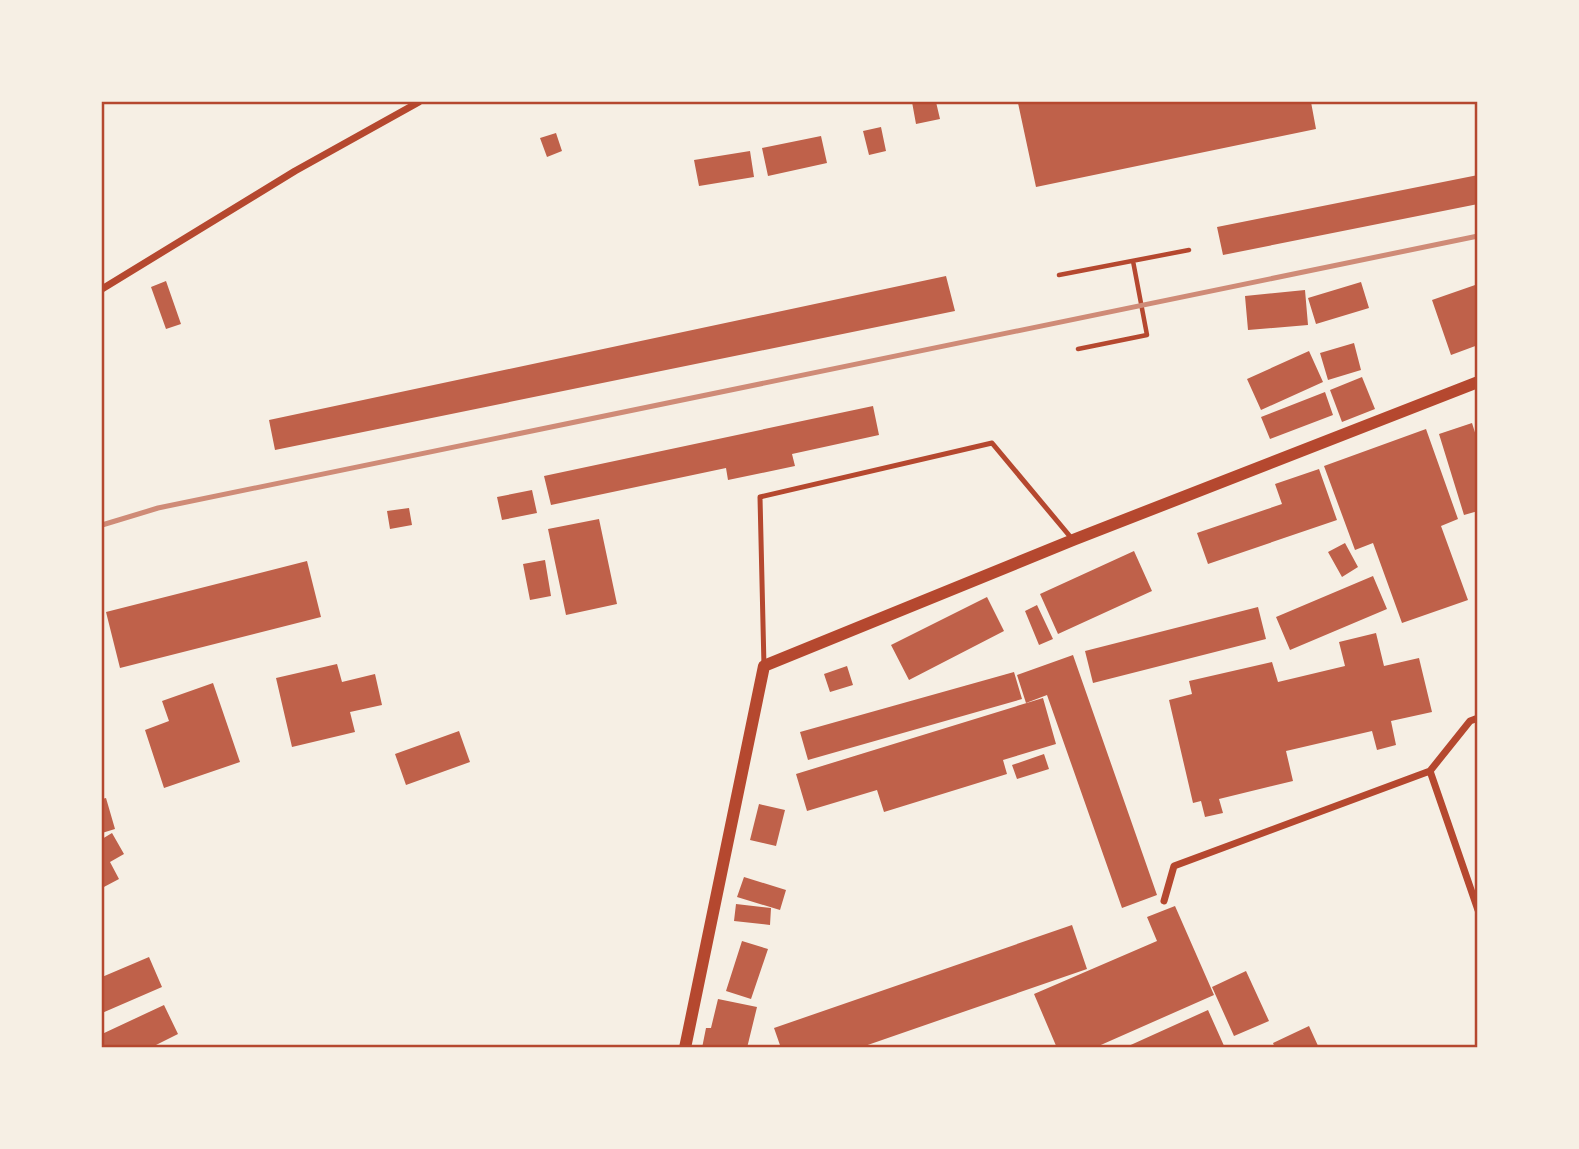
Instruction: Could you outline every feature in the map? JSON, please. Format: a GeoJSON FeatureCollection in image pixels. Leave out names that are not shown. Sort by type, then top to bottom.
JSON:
{"type":"FeatureCollection","features":[{"type":"Feature","properties":{"kind":"street"},"geometry":{"type":"LineString","coordinates":[[102,289],[295,171],[419,102]]}},
{"type":"Feature","properties":{"kind":"street"},"geometry":{"type":"LineString","coordinates":[[685,1048],[764,666],[1073,540],[1478,382]]}},
{"type":"Feature","properties":{"kind":"street"},"geometry":{"type":"LineString","coordinates":[[1164,901],[1174,866],[1430,771],[1471,721],[1478,718]]}},
{"type":"Feature","properties":{"kind":"street"},"geometry":{"type":"LineString","coordinates":[[1430,771],[1478,910]]}},
{"type":"Feature","properties":{"kind":"lane"},"geometry":{"type":"LineString","coordinates":[[764,666],[760,497],[992,443],[1073,540]]}},
{"type":"Feature","properties":{"kind":"path"},"geometry":{"type":"LineString","coordinates":[[1059,275],[1189,250]]}},
{"type":"Feature","properties":{"kind":"path"},"geometry":{"type":"LineString","coordinates":[[1078,348],[1147,335],[1133,261]]}},
{"type":"Feature","properties":{"kind":"building"},"geometry":{"type":"Polygon","coordinates":[[[912,102],[936,102],[940,119],[916,124],[912,102]]]}},
{"type":"Feature","properties":{"kind":"building"},"geometry":{"type":"Polygon","coordinates":[[[1311,102],[1316,129],[1036,187],[1018,103],[1311,102]]]}},
{"type":"Feature","properties":{"kind":"building"},"geometry":{"type":"Polygon","coordinates":[[[881,127],[886,151],[869,155],[863,131],[881,127]]]}},
{"type":"Feature","properties":{"kind":"building"},"geometry":{"type":"Polygon","coordinates":[[[556,133],[562,151],[547,157],[540,138],[556,133]]]}},
{"type":"Feature","properties":{"kind":"building"},"geometry":{"type":"Polygon","coordinates":[[[821,136],[827,163],[768,176],[762,148],[821,136]]]}},
{"type":"Feature","properties":{"kind":"building"},"geometry":{"type":"Polygon","coordinates":[[[750,151],[754,177],[699,186],[694,160],[750,151]]]}},
{"type":"Feature","properties":{"kind":"building"},"geometry":{"type":"Polygon","coordinates":[[[1478,175],[1478,204],[1223,255],[1217,227],[1478,175]]]}},
{"type":"Feature","properties":{"kind":"building"},"geometry":{"type":"Polygon","coordinates":[[[946,276],[955,311],[275,450],[269,420],[946,276]]]}},
{"type":"Feature","properties":{"kind":"building"},"geometry":{"type":"Polygon","coordinates":[[[166,281],[181,324],[166,329],[151,287],[166,281]]]}},
{"type":"Feature","properties":{"kind":"building"},"geometry":{"type":"Polygon","coordinates":[[[1361,282],[1369,308],[1316,324],[1308,298],[1361,282]]]}},
{"type":"Feature","properties":{"kind":"building"},"geometry":{"type":"Polygon","coordinates":[[[1478,284],[1478,345],[1451,355],[1432,300],[1478,284]]]}},
{"type":"Feature","properties":{"kind":"building"},"geometry":{"type":"Polygon","coordinates":[[[1305,290],[1308,325],[1248,330],[1245,296],[1305,290]]]}},
{"type":"Feature","properties":{"kind":"building"},"geometry":{"type":"Polygon","coordinates":[[[1354,343],[1361,370],[1328,380],[1320,353],[1354,343]]]}},
{"type":"Feature","properties":{"kind":"building"},"geometry":{"type":"Polygon","coordinates":[[[1309,351],[1323,382],[1261,410],[1247,379],[1309,351]]]}},
{"type":"Feature","properties":{"kind":"building"},"geometry":{"type":"Polygon","coordinates":[[[1362,377],[1375,409],[1342,422],[1330,390],[1362,377]]]}},
{"type":"Feature","properties":{"kind":"building"},"geometry":{"type":"Polygon","coordinates":[[[1325,392],[1333,415],[1270,439],[1261,417],[1325,392]]]}},
{"type":"Feature","properties":{"kind":"building"},"geometry":{"type":"Polygon","coordinates":[[[873,406],[879,435],[792,454],[795,466],[728,480],[726,468],[551,505],[544,476],[873,406]]]}},
{"type":"Feature","properties":{"kind":"building"},"geometry":{"type":"Polygon","coordinates":[[[1472,423],[1478,442],[1478,511],[1464,515],[1439,434],[1472,423]]]}},
{"type":"Feature","properties":{"kind":"building"},"geometry":{"type":"Polygon","coordinates":[[[1426,429],[1458,519],[1441,526],[1468,600],[1402,623],[1373,543],[1355,550],[1324,466],[1426,429]]]}},
{"type":"Feature","properties":{"kind":"building"},"geometry":{"type":"Polygon","coordinates":[[[1319,469],[1337,520],[1208,564],[1197,533],[1282,504],[1275,484],[1319,469]]]}},
{"type":"Feature","properties":{"kind":"building"},"geometry":{"type":"Polygon","coordinates":[[[532,490],[537,513],[502,520],[497,497],[532,490]]]}},
{"type":"Feature","properties":{"kind":"building"},"geometry":{"type":"Polygon","coordinates":[[[409,508],[412,525],[390,529],[387,511],[409,508]]]}},
{"type":"Feature","properties":{"kind":"building"},"geometry":{"type":"Polygon","coordinates":[[[599,519],[617,604],[566,615],[548,529],[599,519]]]}},
{"type":"Feature","properties":{"kind":"building"},"geometry":{"type":"Polygon","coordinates":[[[1345,543],[1358,567],[1342,577],[1328,552],[1345,543]]]}},
{"type":"Feature","properties":{"kind":"building"},"geometry":{"type":"Polygon","coordinates":[[[1134,551],[1152,591],[1058,634],[1040,594],[1134,551]]]}},
{"type":"Feature","properties":{"kind":"building"},"geometry":{"type":"Polygon","coordinates":[[[545,560],[551,596],[530,600],[523,564],[545,560]]]}},
{"type":"Feature","properties":{"kind":"building"},"geometry":{"type":"Polygon","coordinates":[[[307,561],[321,617],[120,668],[106,612],[307,561]]]}},
{"type":"Feature","properties":{"kind":"building"},"geometry":{"type":"Polygon","coordinates":[[[1373,576],[1387,609],[1290,650],[1276,617],[1373,576]]]}},
{"type":"Feature","properties":{"kind":"building"},"geometry":{"type":"Polygon","coordinates":[[[987,597],[1004,631],[909,680],[891,645],[987,597]]]}},
{"type":"Feature","properties":{"kind":"building"},"geometry":{"type":"Polygon","coordinates":[[[1037,605],[1053,639],[1039,645],[1025,611],[1037,605]]]}},
{"type":"Feature","properties":{"kind":"building"},"geometry":{"type":"Polygon","coordinates":[[[1258,607],[1266,639],[1093,683],[1085,651],[1258,607]]]}},
{"type":"Feature","properties":{"kind":"building"},"geometry":{"type":"Polygon","coordinates":[[[1376,633],[1384,666],[1419,658],[1432,712],[1391,721],[1396,745],[1377,750],[1372,731],[1286,751],[1293,781],[1219,799],[1223,813],[1205,817],[1201,801],[1193,803],[1169,700],[1192,694],[1189,681],[1272,662],[1278,682],[1345,666],[1339,642],[1376,633]]]}},
{"type":"Feature","properties":{"kind":"building"},"geometry":{"type":"Polygon","coordinates":[[[1073,655],[1157,895],[1122,908],[1047,695],[1026,703],[1017,675],[1073,655]]]}},
{"type":"Feature","properties":{"kind":"building"},"geometry":{"type":"Polygon","coordinates":[[[337,664],[342,682],[375,674],[382,705],[350,712],[355,732],[292,747],[276,678],[337,664]]]}},
{"type":"Feature","properties":{"kind":"building"},"geometry":{"type":"Polygon","coordinates":[[[847,666],[853,685],[830,692],[824,674],[847,666]]]}},
{"type":"Feature","properties":{"kind":"building"},"geometry":{"type":"Polygon","coordinates":[[[1014,672],[1022,699],[808,760],[800,732],[1014,672]]]}},
{"type":"Feature","properties":{"kind":"building"},"geometry":{"type":"Polygon","coordinates":[[[213,683],[240,762],[164,788],[145,730],[169,721],[162,701],[213,683]]]}},
{"type":"Feature","properties":{"kind":"building"},"geometry":{"type":"Polygon","coordinates":[[[1043,698],[1056,744],[1003,760],[1007,774],[884,812],[877,790],[807,811],[796,774],[1043,698]]]}},
{"type":"Feature","properties":{"kind":"building"},"geometry":{"type":"Polygon","coordinates":[[[459,731],[470,762],[406,785],[395,754],[459,731]]]}},
{"type":"Feature","properties":{"kind":"building"},"geometry":{"type":"Polygon","coordinates":[[[1044,754],[1049,769],[1017,779],[1012,765],[1044,754]]]}},
{"type":"Feature","properties":{"kind":"building"},"geometry":{"type":"Polygon","coordinates":[[[106,798],[115,829],[102,833],[102,799],[106,798]]]}},
{"type":"Feature","properties":{"kind":"building"},"geometry":{"type":"Polygon","coordinates":[[[759,804],[785,810],[776,846],[750,840],[759,804]]]}},
{"type":"Feature","properties":{"kind":"building"},"geometry":{"type":"Polygon","coordinates":[[[112,833],[124,854],[110,862],[119,879],[102,888],[102,839],[112,833]]]}},
{"type":"Feature","properties":{"kind":"building"},"geometry":{"type":"Polygon","coordinates":[[[744,877],[786,890],[780,910],[737,897],[744,877]]]}},
{"type":"Feature","properties":{"kind":"building"},"geometry":{"type":"Polygon","coordinates":[[[736,904],[771,908],[770,925],[734,921],[736,904]]]}},
{"type":"Feature","properties":{"kind":"building"},"geometry":{"type":"Polygon","coordinates":[[[1175,906],[1214,995],[1094,1048],[1057,1048],[1034,994],[1157,941],[1147,917],[1175,906]]]}},
{"type":"Feature","properties":{"kind":"building"},"geometry":{"type":"Polygon","coordinates":[[[1072,925],[1087,969],[859,1048],[781,1048],[774,1028],[1072,925]]]}},
{"type":"Feature","properties":{"kind":"building"},"geometry":{"type":"Polygon","coordinates":[[[742,941],[768,949],[751,999],[726,991],[742,941]]]}},
{"type":"Feature","properties":{"kind":"building"},"geometry":{"type":"Polygon","coordinates":[[[149,957],[162,987],[102,1013],[102,977],[149,957]]]}},
{"type":"Feature","properties":{"kind":"building"},"geometry":{"type":"Polygon","coordinates":[[[1246,971],[1269,1021],[1234,1036],[1212,987],[1246,971]]]}},
{"type":"Feature","properties":{"kind":"building"},"geometry":{"type":"Polygon","coordinates":[[[718,999],[757,1007],[747,1048],[702,1048],[706,1028],[711,1028],[718,999]]]}},
{"type":"Feature","properties":{"kind":"building"},"geometry":{"type":"Polygon","coordinates":[[[164,1005],[178,1034],[150,1048],[102,1048],[102,1034],[164,1005]]]}},
{"type":"Feature","properties":{"kind":"building"},"geometry":{"type":"Polygon","coordinates":[[[1208,1010],[1225,1048],[1124,1048],[1208,1010]]]}},
{"type":"Feature","properties":{"kind":"building"},"geometry":{"type":"Polygon","coordinates":[[[1309,1026],[1319,1048],[1275,1048],[1273,1043],[1309,1026]]]}},
{"type":"Feature","properties":{"kind":"railway"},"geometry":{"type":"LineString","coordinates":[[102,525],[158,508],[1478,236]]}}]}
